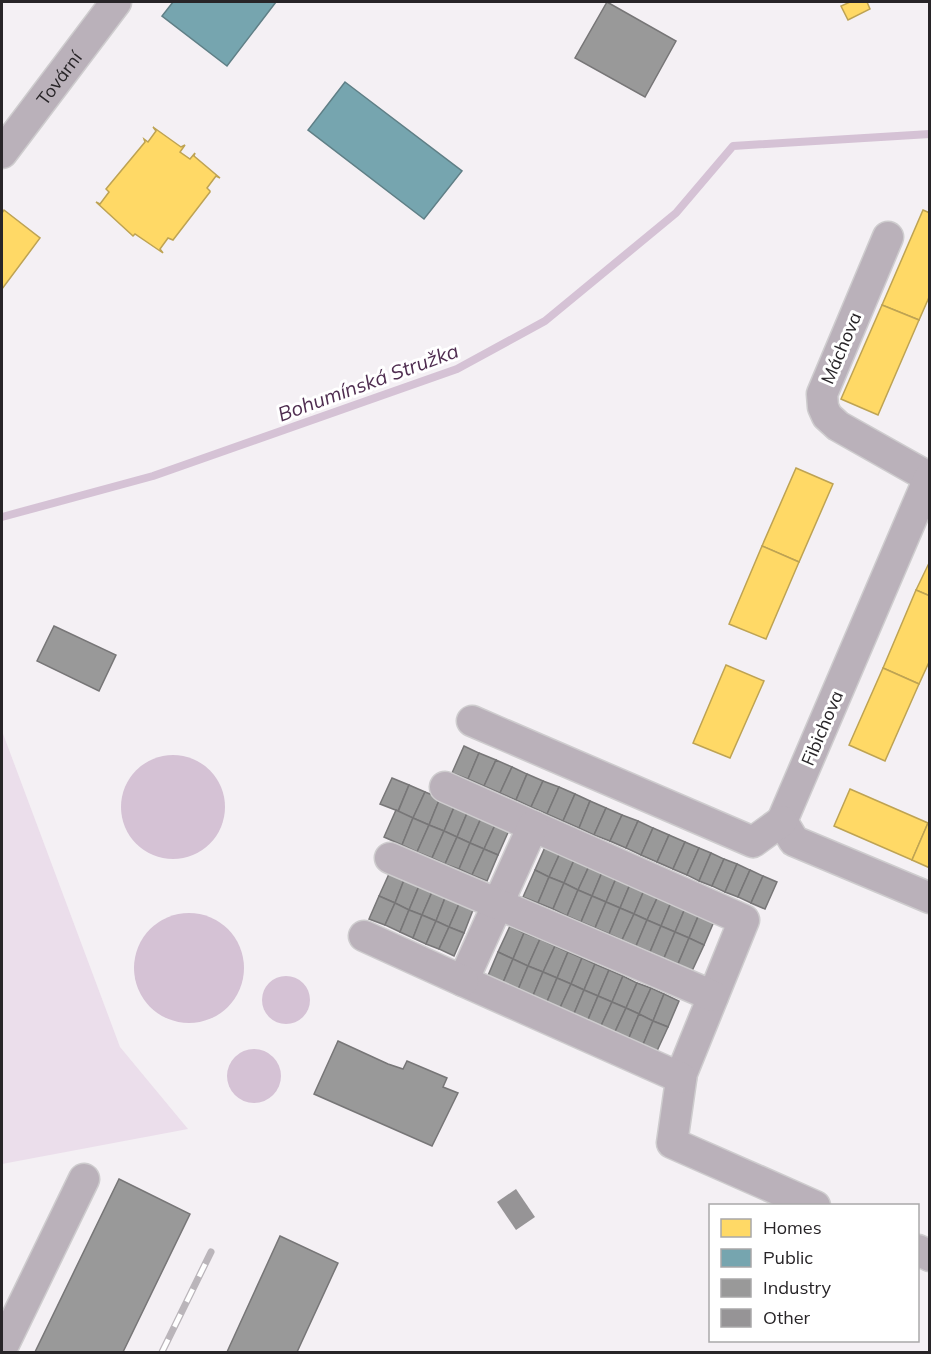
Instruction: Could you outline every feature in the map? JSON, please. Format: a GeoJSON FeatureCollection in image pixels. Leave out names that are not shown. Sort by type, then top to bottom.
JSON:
{"type":"FeatureCollection","features":[{"type":"Feature","properties":{"kind":"street","name":"Tovární"},"geometry":{"type":"LineString","coordinates":[[2,153],[116,2]]}},
{"type":"Feature","properties":{"kind":"street","name":"Máchova"},"geometry":{"type":"LineString","coordinates":[[888,237],[822,394],[823,406],[827,416],[838,426],[929,478]]}},
{"type":"Feature","properties":{"kind":"street","name":"Fibichova"},"geometry":{"type":"LineString","coordinates":[[782,821],[929,478]]}},
{"type":"Feature","properties":{"kind":"street"},"geometry":{"type":"LineString","coordinates":[[472,721],[753,842],[782,821],[794,840],[930,898]]}},
{"type":"Feature","properties":{"kind":"street"},"geometry":{"type":"LineString","coordinates":[[445,787],[744,920],[681,1078],[672,1143],[810,1204]]}},
{"type":"Feature","properties":{"kind":"street"},"geometry":{"type":"LineString","coordinates":[[463,981],[532,826]]}},
{"type":"Feature","properties":{"kind":"street"},"geometry":{"type":"LineString","coordinates":[[390,858],[713,996]]}},
{"type":"Feature","properties":{"kind":"street"},"geometry":{"type":"LineString","coordinates":[[364,936],[681,1078]]}},
{"type":"Feature","properties":{"kind":"street"},"geometry":{"type":"LineString","coordinates":[[2,1348],[84,1179]]}},
{"type":"Feature","properties":{"kind":"shaded area"},"geometry":{"type":"Polygon","coordinates":[[[2,731],[120,1047],[188,1129],[2,1164],[2,731]]]}},
{"type":"Feature","properties":{"kind":"shaded area"},"geometry":{"type":"Polygon","coordinates":[[[173,755],[193,759],[202,764],[216,778],[221,787],[225,807],[221,827],[216,836],[202,850],[193,855],[173,859],[153,855],[144,850],[130,836],[125,827],[121,807],[125,787],[130,778],[144,764],[153,759],[173,755]]]}},
{"type":"Feature","properties":{"kind":"shaded area"},"geometry":{"type":"Polygon","coordinates":[[[189,913],[210,917],[228,929],[240,947],[244,968],[240,989],[228,1007],[210,1019],[189,1023],[168,1019],[150,1007],[138,989],[134,968],[138,947],[150,929],[168,917],[189,913]]]}},
{"type":"Feature","properties":{"kind":"shaded area"},"geometry":{"type":"Polygon","coordinates":[[[281,976],[291,976],[303,983],[310,995],[310,1005],[303,1017],[291,1024],[281,1024],[266,1013],[262,1005],[262,995],[273,980],[281,976]]]}},
{"type":"Feature","properties":{"kind":"shaded area"},"geometry":{"type":"Polygon","coordinates":[[[254,1049],[264,1051],[273,1057],[279,1066],[281,1076],[279,1086],[273,1095],[264,1101],[254,1103],[244,1101],[235,1095],[229,1086],[227,1076],[229,1066],[235,1057],[244,1051],[254,1049]]]}},
{"type":"Feature","properties":{"kind":"building: Homes"},"geometry":{"type":"Polygon","coordinates":[[[850,2],[867,2],[870,9],[848,20],[841,6],[850,2]]]}},
{"type":"Feature","properties":{"kind":"building: Homes"},"geometry":{"type":"Polygon","coordinates":[[[153,127],[181,147],[185,145],[180,152],[190,159],[195,153],[194,156],[220,178],[216,176],[207,188],[210,192],[173,240],[168,238],[160,249],[163,253],[135,234],[133,236],[96,202],[100,204],[109,192],[106,189],[145,142],[144,139],[148,142],[156,131],[153,127]]]}},
{"type":"Feature","properties":{"kind":"building: Homes"},"geometry":{"type":"Polygon","coordinates":[[[4,210],[40,238],[2,289],[2,213],[4,210]]]}},
{"type":"Feature","properties":{"kind":"building: Homes"},"geometry":{"type":"Polygon","coordinates":[[[923,210],[930,213],[930,295],[919,320],[882,305],[923,210]]]}},
{"type":"Feature","properties":{"kind":"building: Homes"},"geometry":{"type":"Polygon","coordinates":[[[882,305],[919,320],[878,415],[841,399],[882,305]]]}},
{"type":"Feature","properties":{"kind":"building: Homes"},"geometry":{"type":"Polygon","coordinates":[[[796,468],[833,484],[799,562],[762,546],[796,468]]]}},
{"type":"Feature","properties":{"kind":"building: Homes"},"geometry":{"type":"Polygon","coordinates":[[[762,546],[799,562],[766,639],[729,624],[762,546]]]}},
{"type":"Feature","properties":{"kind":"building: Homes"},"geometry":{"type":"Polygon","coordinates":[[[930,561],[930,596],[916,590],[930,561]]]}},
{"type":"Feature","properties":{"kind":"building: Homes"},"geometry":{"type":"Polygon","coordinates":[[[916,590],[930,596],[930,660],[919,684],[883,668],[916,590]]]}},
{"type":"Feature","properties":{"kind":"building: Homes"},"geometry":{"type":"Polygon","coordinates":[[[726,665],[764,681],[730,758],[693,743],[726,665]]]}},
{"type":"Feature","properties":{"kind":"building: Homes"},"geometry":{"type":"Polygon","coordinates":[[[883,668],[919,684],[885,761],[849,745],[883,668]]]}},
{"type":"Feature","properties":{"kind":"building: Homes"},"geometry":{"type":"Polygon","coordinates":[[[850,789],[928,823],[912,860],[834,826],[850,789]]]}},
{"type":"Feature","properties":{"kind":"building: Homes"},"geometry":{"type":"Polygon","coordinates":[[[928,823],[930,824],[930,868],[912,860],[928,823]]]}},
{"type":"Feature","properties":{"kind":"building: Public"},"geometry":{"type":"Polygon","coordinates":[[[173,2],[276,2],[227,66],[162,16],[173,2]]]}},
{"type":"Feature","properties":{"kind":"building: Public"},"geometry":{"type":"Polygon","coordinates":[[[345,82],[462,171],[424,219],[308,130],[345,82]]]}},
{"type":"Feature","properties":{"kind":"building: Industry"},"geometry":{"type":"Polygon","coordinates":[[[607,2],[676,41],[645,97],[575,58],[607,2]]]}},
{"type":"Feature","properties":{"kind":"building: Industry"},"geometry":{"type":"Polygon","coordinates":[[[54,626],[116,655],[99,691],[37,661],[54,626]]]}},
{"type":"Feature","properties":{"kind":"building: Industry"},"geometry":{"type":"Polygon","coordinates":[[[464,746],[479,753],[468,779],[452,773],[464,746]]]}},
{"type":"Feature","properties":{"kind":"building: Industry"},"geometry":{"type":"Polygon","coordinates":[[[479,753],[496,760],[484,786],[468,779],[479,753]]]}},
{"type":"Feature","properties":{"kind":"building: Industry"},"geometry":{"type":"Polygon","coordinates":[[[496,760],[512,767],[500,793],[484,786],[496,760]]]}},
{"type":"Feature","properties":{"kind":"building: Industry"},"geometry":{"type":"Polygon","coordinates":[[[512,767],[527,774],[516,800],[500,793],[512,767]]]}},
{"type":"Feature","properties":{"kind":"building: Industry"},"geometry":{"type":"Polygon","coordinates":[[[527,774],[543,781],[531,807],[516,800],[527,774]]]}},
{"type":"Feature","properties":{"kind":"building: Industry"},"geometry":{"type":"Polygon","coordinates":[[[392,778],[409,785],[398,811],[380,804],[392,778]]]}},
{"type":"Feature","properties":{"kind":"building: Industry"},"geometry":{"type":"Polygon","coordinates":[[[543,781],[559,787],[547,814],[531,807],[543,781]]]}},
{"type":"Feature","properties":{"kind":"building: Industry"},"geometry":{"type":"Polygon","coordinates":[[[409,785],[425,792],[413,818],[398,812],[409,785]]]}},
{"type":"Feature","properties":{"kind":"building: Industry"},"geometry":{"type":"Polygon","coordinates":[[[559,787],[575,794],[563,821],[547,814],[559,787]]]}},
{"type":"Feature","properties":{"kind":"building: Industry"},"geometry":{"type":"Polygon","coordinates":[[[425,792],[440,798],[429,825],[413,818],[425,792]]]}},
{"type":"Feature","properties":{"kind":"building: Industry"},"geometry":{"type":"Polygon","coordinates":[[[575,794],[590,801],[579,828],[563,821],[575,794]]]}},
{"type":"Feature","properties":{"kind":"building: Industry"},"geometry":{"type":"Polygon","coordinates":[[[440,798],[455,805],[444,831],[429,825],[440,798]]]}},
{"type":"Feature","properties":{"kind":"building: Industry"},"geometry":{"type":"Polygon","coordinates":[[[590,801],[606,808],[594,835],[579,828],[590,801]]]}},
{"type":"Feature","properties":{"kind":"building: Industry"},"geometry":{"type":"Polygon","coordinates":[[[455,805],[468,811],[457,837],[444,831],[455,805]]]}},
{"type":"Feature","properties":{"kind":"building: Industry"},"geometry":{"type":"Polygon","coordinates":[[[606,808],[622,815],[610,841],[594,835],[606,808]]]}},
{"type":"Feature","properties":{"kind":"building: Industry"},"geometry":{"type":"Polygon","coordinates":[[[396,810],[413,818],[402,845],[384,837],[396,810]]]}},
{"type":"Feature","properties":{"kind":"building: Industry"},"geometry":{"type":"Polygon","coordinates":[[[468,811],[482,816],[470,843],[457,837],[468,811]]]}},
{"type":"Feature","properties":{"kind":"building: Industry"},"geometry":{"type":"Polygon","coordinates":[[[622,815],[638,821],[626,848],[610,841],[622,815]]]}},
{"type":"Feature","properties":{"kind":"building: Industry"},"geometry":{"type":"Polygon","coordinates":[[[482,816],[496,823],[484,849],[470,843],[482,816]]]}},
{"type":"Feature","properties":{"kind":"building: Industry"},"geometry":{"type":"Polygon","coordinates":[[[413,818],[429,825],[417,852],[402,845],[413,818]]]}},
{"type":"Feature","properties":{"kind":"building: Industry"},"geometry":{"type":"Polygon","coordinates":[[[638,821],[653,828],[641,855],[626,848],[638,821]]]}},
{"type":"Feature","properties":{"kind":"building: Industry"},"geometry":{"type":"Polygon","coordinates":[[[496,823],[510,828],[498,855],[484,849],[496,823]]]}},
{"type":"Feature","properties":{"kind":"building: Industry"},"geometry":{"type":"Polygon","coordinates":[[[429,825],[444,831],[432,858],[417,852],[429,825]]]}},
{"type":"Feature","properties":{"kind":"building: Industry"},"geometry":{"type":"Polygon","coordinates":[[[653,828],[669,835],[657,862],[641,855],[653,828]]]}},
{"type":"Feature","properties":{"kind":"building: Industry"},"geometry":{"type":"Polygon","coordinates":[[[444,831],[457,837],[445,864],[432,858],[444,831]]]}},
{"type":"Feature","properties":{"kind":"building: Industry"},"geometry":{"type":"Polygon","coordinates":[[[669,835],[685,842],[673,869],[657,862],[669,835]]]}},
{"type":"Feature","properties":{"kind":"building: Industry"},"geometry":{"type":"Polygon","coordinates":[[[457,837],[470,843],[459,869],[445,864],[457,837]]]}},
{"type":"Feature","properties":{"kind":"building: Industry"},"geometry":{"type":"Polygon","coordinates":[[[685,842],[699,848],[687,875],[673,869],[685,842]]]}},
{"type":"Feature","properties":{"kind":"building: Industry"},"geometry":{"type":"Polygon","coordinates":[[[470,843],[484,849],[472,875],[459,869],[470,843]]]}},
{"type":"Feature","properties":{"kind":"building: Industry"},"geometry":{"type":"Polygon","coordinates":[[[546,845],[561,851],[549,877],[535,870],[546,845]]]}},
{"type":"Feature","properties":{"kind":"building: Industry"},"geometry":{"type":"Polygon","coordinates":[[[699,848],[711,853],[699,881],[687,875],[699,848]]]}},
{"type":"Feature","properties":{"kind":"building: Industry"},"geometry":{"type":"Polygon","coordinates":[[[484,849],[498,855],[487,881],[472,875],[484,849]]]}},
{"type":"Feature","properties":{"kind":"building: Industry"},"geometry":{"type":"Polygon","coordinates":[[[561,851],[575,858],[564,883],[549,877],[561,851]]]}},
{"type":"Feature","properties":{"kind":"building: Industry"},"geometry":{"type":"Polygon","coordinates":[[[711,853],[724,859],[712,886],[699,881],[711,853]]]}},
{"type":"Feature","properties":{"kind":"building: Industry"},"geometry":{"type":"Polygon","coordinates":[[[575,858],[590,864],[578,890],[564,883],[575,858]]]}},
{"type":"Feature","properties":{"kind":"building: Industry"},"geometry":{"type":"Polygon","coordinates":[[[724,859],[737,864],[725,892],[712,886],[724,859]]]}},
{"type":"Feature","properties":{"kind":"building: Industry"},"geometry":{"type":"Polygon","coordinates":[[[590,864],[603,870],[592,896],[578,890],[590,864]]]}},
{"type":"Feature","properties":{"kind":"building: Industry"},"geometry":{"type":"Polygon","coordinates":[[[737,864],[750,870],[738,897],[725,892],[737,864]]]}},
{"type":"Feature","properties":{"kind":"building: Industry"},"geometry":{"type":"Polygon","coordinates":[[[535,870],[549,877],[538,903],[523,897],[535,870]]]}},
{"type":"Feature","properties":{"kind":"building: Industry"},"geometry":{"type":"Polygon","coordinates":[[[603,870],[617,876],[606,902],[592,896],[603,870]]]}},
{"type":"Feature","properties":{"kind":"building: Industry"},"geometry":{"type":"Polygon","coordinates":[[[750,870],[763,876],[751,903],[738,897],[750,870]]]}},
{"type":"Feature","properties":{"kind":"building: Industry"},"geometry":{"type":"Polygon","coordinates":[[[389,874],[404,880],[395,903],[379,896],[389,874]]]}},
{"type":"Feature","properties":{"kind":"building: Industry"},"geometry":{"type":"Polygon","coordinates":[[[617,876],[631,882],[620,908],[606,902],[617,876]]]}},
{"type":"Feature","properties":{"kind":"building: Industry"},"geometry":{"type":"Polygon","coordinates":[[[763,876],[777,882],[765,909],[751,903],[763,876]]]}},
{"type":"Feature","properties":{"kind":"building: Industry"},"geometry":{"type":"Polygon","coordinates":[[[549,877],[564,883],[553,909],[538,903],[549,877]]]}},
{"type":"Feature","properties":{"kind":"building: Industry"},"geometry":{"type":"Polygon","coordinates":[[[404,880],[419,886],[409,910],[395,903],[404,880]]]}},
{"type":"Feature","properties":{"kind":"building: Industry"},"geometry":{"type":"Polygon","coordinates":[[[631,882],[645,888],[634,914],[620,908],[631,882]]]}},
{"type":"Feature","properties":{"kind":"building: Industry"},"geometry":{"type":"Polygon","coordinates":[[[564,883],[578,890],[567,916],[553,909],[564,883]]]}},
{"type":"Feature","properties":{"kind":"building: Industry"},"geometry":{"type":"Polygon","coordinates":[[[419,886],[432,892],[422,915],[409,910],[419,886]]]}},
{"type":"Feature","properties":{"kind":"building: Industry"},"geometry":{"type":"Polygon","coordinates":[[[645,888],[659,894],[647,920],[634,914],[645,888]]]}},
{"type":"Feature","properties":{"kind":"building: Industry"},"geometry":{"type":"Polygon","coordinates":[[[578,890],[592,896],[581,922],[567,916],[578,890]]]}},
{"type":"Feature","properties":{"kind":"building: Industry"},"geometry":{"type":"Polygon","coordinates":[[[432,892],[445,898],[436,921],[422,915],[432,892]]]}},
{"type":"Feature","properties":{"kind":"building: Industry"},"geometry":{"type":"Polygon","coordinates":[[[659,894],[672,900],[661,926],[647,920],[659,894]]]}},
{"type":"Feature","properties":{"kind":"building: Industry"},"geometry":{"type":"Polygon","coordinates":[[[379,896],[395,903],[385,925],[369,919],[379,896]]]}},
{"type":"Feature","properties":{"kind":"building: Industry"},"geometry":{"type":"Polygon","coordinates":[[[592,896],[606,902],[595,928],[581,922],[592,896]]]}},
{"type":"Feature","properties":{"kind":"building: Industry"},"geometry":{"type":"Polygon","coordinates":[[[445,898],[459,904],[449,927],[436,921],[445,898]]]}},
{"type":"Feature","properties":{"kind":"building: Industry"},"geometry":{"type":"Polygon","coordinates":[[[672,900],[686,906],[675,932],[661,926],[672,900]]]}},
{"type":"Feature","properties":{"kind":"building: Industry"},"geometry":{"type":"Polygon","coordinates":[[[606,902],[620,908],[609,934],[595,928],[606,902]]]}},
{"type":"Feature","properties":{"kind":"building: Industry"},"geometry":{"type":"Polygon","coordinates":[[[395,903],[409,910],[400,932],[385,925],[395,903]]]}},
{"type":"Feature","properties":{"kind":"building: Industry"},"geometry":{"type":"Polygon","coordinates":[[[459,904],[473,910],[464,933],[449,927],[459,904]]]}},
{"type":"Feature","properties":{"kind":"building: Industry"},"geometry":{"type":"Polygon","coordinates":[[[686,906],[700,912],[689,938],[675,932],[686,906]]]}},
{"type":"Feature","properties":{"kind":"building: Industry"},"geometry":{"type":"Polygon","coordinates":[[[620,908],[634,914],[622,940],[609,934],[620,908]]]}},
{"type":"Feature","properties":{"kind":"building: Industry"},"geometry":{"type":"Polygon","coordinates":[[[409,910],[422,915],[413,938],[400,932],[409,910]]]}},
{"type":"Feature","properties":{"kind":"building: Industry"},"geometry":{"type":"Polygon","coordinates":[[[700,912],[715,919],[704,945],[689,938],[700,912]]]}},
{"type":"Feature","properties":{"kind":"building: Industry"},"geometry":{"type":"Polygon","coordinates":[[[634,914],[647,920],[636,946],[622,940],[634,914]]]}},
{"type":"Feature","properties":{"kind":"building: Industry"},"geometry":{"type":"Polygon","coordinates":[[[422,915],[436,921],[426,944],[413,938],[422,915]]]}},
{"type":"Feature","properties":{"kind":"building: Industry"},"geometry":{"type":"Polygon","coordinates":[[[647,920],[661,926],[650,952],[636,946],[647,920]]]}},
{"type":"Feature","properties":{"kind":"building: Industry"},"geometry":{"type":"Polygon","coordinates":[[[436,921],[449,927],[439,949],[426,944],[436,921]]]}},
{"type":"Feature","properties":{"kind":"building: Industry"},"geometry":{"type":"Polygon","coordinates":[[[510,926],[524,933],[513,959],[498,952],[510,926]]]}},
{"type":"Feature","properties":{"kind":"building: Industry"},"geometry":{"type":"Polygon","coordinates":[[[661,926],[675,932],[664,958],[650,952],[661,926]]]}},
{"type":"Feature","properties":{"kind":"building: Industry"},"geometry":{"type":"Polygon","coordinates":[[[449,927],[464,933],[454,956],[439,949],[449,927]]]}},
{"type":"Feature","properties":{"kind":"building: Industry"},"geometry":{"type":"Polygon","coordinates":[[[675,932],[689,938],[678,964],[664,958],[675,932]]]}},
{"type":"Feature","properties":{"kind":"building: Industry"},"geometry":{"type":"Polygon","coordinates":[[[524,933],[540,939],[528,966],[513,959],[524,933]]]}},
{"type":"Feature","properties":{"kind":"building: Industry"},"geometry":{"type":"Polygon","coordinates":[[[689,938],[704,945],[692,971],[678,964],[689,938]]]}},
{"type":"Feature","properties":{"kind":"building: Industry"},"geometry":{"type":"Polygon","coordinates":[[[540,939],[555,946],[543,972],[528,966],[540,939]]]}},
{"type":"Feature","properties":{"kind":"building: Industry"},"geometry":{"type":"Polygon","coordinates":[[[555,946],[568,952],[557,978],[543,972],[555,946]]]}},
{"type":"Feature","properties":{"kind":"building: Industry"},"geometry":{"type":"Polygon","coordinates":[[[498,952],[513,959],[502,985],[487,978],[498,952]]]}},
{"type":"Feature","properties":{"kind":"building: Industry"},"geometry":{"type":"Polygon","coordinates":[[[568,952],[582,958],[571,984],[557,978],[568,952]]]}},
{"type":"Feature","properties":{"kind":"building: Industry"},"geometry":{"type":"Polygon","coordinates":[[[582,958],[595,964],[584,990],[571,984],[582,958]]]}},
{"type":"Feature","properties":{"kind":"building: Industry"},"geometry":{"type":"Polygon","coordinates":[[[513,959],[528,966],[517,992],[502,985],[513,959]]]}},
{"type":"Feature","properties":{"kind":"building: Industry"},"geometry":{"type":"Polygon","coordinates":[[[595,964],[609,970],[598,996],[584,990],[595,964]]]}},
{"type":"Feature","properties":{"kind":"building: Industry"},"geometry":{"type":"Polygon","coordinates":[[[528,966],[543,972],[532,998],[517,992],[528,966]]]}},
{"type":"Feature","properties":{"kind":"building: Industry"},"geometry":{"type":"Polygon","coordinates":[[[609,970],[623,976],[612,1002],[598,996],[609,970]]]}},
{"type":"Feature","properties":{"kind":"building: Industry"},"geometry":{"type":"Polygon","coordinates":[[[543,972],[557,978],[546,1004],[532,998],[543,972]]]}},
{"type":"Feature","properties":{"kind":"building: Industry"},"geometry":{"type":"Polygon","coordinates":[[[623,976],[637,983],[626,1008],[612,1002],[623,976]]]}},
{"type":"Feature","properties":{"kind":"building: Industry"},"geometry":{"type":"Polygon","coordinates":[[[557,978],[571,984],[559,1010],[546,1004],[557,978]]]}},
{"type":"Feature","properties":{"kind":"building: Industry"},"geometry":{"type":"Polygon","coordinates":[[[637,983],[651,988],[639,1014],[626,1008],[637,983]]]}},
{"type":"Feature","properties":{"kind":"building: Industry"},"geometry":{"type":"Polygon","coordinates":[[[571,984],[584,990],[573,1016],[559,1010],[571,984]]]}},
{"type":"Feature","properties":{"kind":"building: Industry"},"geometry":{"type":"Polygon","coordinates":[[[651,988],[664,994],[653,1021],[639,1014],[651,988]]]}},
{"type":"Feature","properties":{"kind":"building: Industry"},"geometry":{"type":"Polygon","coordinates":[[[584,990],[598,996],[587,1022],[573,1016],[584,990]]]}},
{"type":"Feature","properties":{"kind":"building: Industry"},"geometry":{"type":"Polygon","coordinates":[[[664,994],[679,1001],[668,1027],[653,1021],[664,994]]]}},
{"type":"Feature","properties":{"kind":"building: Industry"},"geometry":{"type":"Polygon","coordinates":[[[598,996],[612,1002],[600,1028],[587,1022],[598,996]]]}},
{"type":"Feature","properties":{"kind":"building: Industry"},"geometry":{"type":"Polygon","coordinates":[[[612,1002],[626,1008],[614,1034],[600,1028],[612,1002]]]}},
{"type":"Feature","properties":{"kind":"building: Industry"},"geometry":{"type":"Polygon","coordinates":[[[626,1008],[639,1014],[628,1040],[614,1034],[626,1008]]]}},
{"type":"Feature","properties":{"kind":"building: Industry"},"geometry":{"type":"Polygon","coordinates":[[[639,1014],[653,1021],[642,1047],[628,1040],[639,1014]]]}},
{"type":"Feature","properties":{"kind":"building: Industry"},"geometry":{"type":"Polygon","coordinates":[[[653,1021],[668,1027],[656,1053],[642,1047],[653,1021]]]}},
{"type":"Feature","properties":{"kind":"building: Industry"},"geometry":{"type":"Polygon","coordinates":[[[338,1041],[388,1064],[403,1069],[407,1061],[447,1078],[443,1087],[458,1093],[432,1146],[314,1094],[338,1041]]]}},
{"type":"Feature","properties":{"kind":"building: Industry"},"geometry":{"type":"Polygon","coordinates":[[[119,1179],[190,1214],[123,1352],[35,1352],[119,1179]]]}},
{"type":"Feature","properties":{"kind":"building: Industry"},"geometry":{"type":"Polygon","coordinates":[[[280,1236],[338,1263],[297,1352],[227,1352],[280,1236]]]}},
{"type":"Feature","properties":{"kind":"building: Other"},"geometry":{"type":"Polygon","coordinates":[[[516,1189],[535,1217],[516,1230],[497,1202],[516,1189]]]}},
{"type":"Feature","properties":{"kind":"waterway","name":"Bohumínská Stružka"},"geometry":{"type":"LineString","coordinates":[[2,517],[153,476],[457,369],[545,321],[676,213],[733,146],[930,134]]}},
{"type":"Feature","properties":{"kind":"railway"},"geometry":{"type":"LineString","coordinates":[[162,1352],[211,1252]]}}]}
